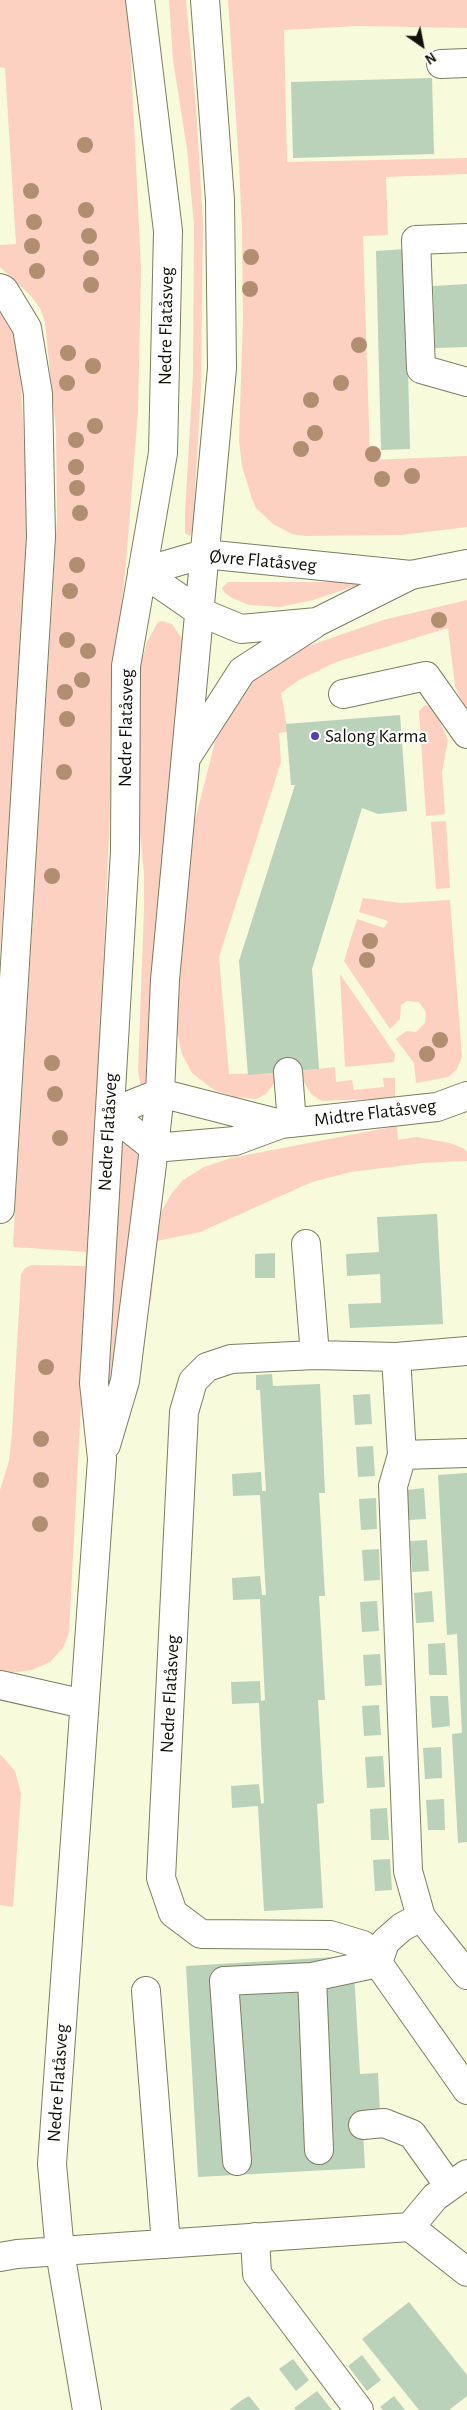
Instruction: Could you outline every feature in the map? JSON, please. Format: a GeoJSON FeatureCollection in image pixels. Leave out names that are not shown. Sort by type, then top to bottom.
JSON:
{"type":"FeatureCollection","features":[{"type":"Feature","properties":{"kind":"street","name":"Nedre Flatåsveg"},"geometry":{"type":"LineString","coordinates":[[86,2410],[60,2252],[52,2164],[102,1459],[94,1384],[125,851],[126,666],[163,453],[168,231],[140,0]]}},
{"type":"Feature","properties":{"kind":"street","name":"Nedre Flatåsveg"},"geometry":{"type":"LineString","coordinates":[[102,1459],[125,1381],[133,1303],[154,1148],[160,1093],[165,980],[222,368],[220,200],[205,0]]}},
{"type":"Feature","properties":{"kind":"street"},"geometry":{"type":"LineString","coordinates":[[467,238],[416,240],[421,369],[467,382]]}},
{"type":"Feature","properties":{"kind":"street"},"geometry":{"type":"LineString","coordinates":[[0,288],[4,290],[27,328],[38,394],[41,537],[0,1208]]}},
{"type":"Feature","properties":{"kind":"street","name":"Øvre Flatåsveg"},"geometry":{"type":"LineString","coordinates":[[142,572],[204,554],[412,575]]}},
{"type":"Feature","properties":{"kind":"street","name":"Øvre Flatåsveg"},"geometry":{"type":"LineString","coordinates":[[142,572],[200,612],[241,629],[317,622],[412,575],[467,564]]}},
{"type":"Feature","properties":{"kind":"street","name":"Nedre Flatåsveg"},"geometry":{"type":"LineString","coordinates":[[186,758],[242,671],[317,622]]}},
{"type":"Feature","properties":{"kind":"street"},"geometry":{"type":"LineString","coordinates":[[343,694],[426,676],[467,734]]}},
{"type":"Feature","properties":{"kind":"street"},"geometry":{"type":"LineString","coordinates":[[286,1124],[288,1072]]}},
{"type":"Feature","properties":{"kind":"street"},"geometry":{"type":"LineString","coordinates":[[154,1148],[110,1113],[160,1093]]}},
{"type":"Feature","properties":{"kind":"street","name":"Midtre Flatåsveg"},"geometry":{"type":"LineString","coordinates":[[160,1093],[286,1124]]}},
{"type":"Feature","properties":{"kind":"street","name":"Midtre Flatåsveg"},"geometry":{"type":"LineString","coordinates":[[154,1148],[235,1141],[286,1124],[437,1107],[466,1099]]}},
{"type":"Feature","properties":{"kind":"street"},"geometry":{"type":"LineString","coordinates":[[306,1244],[315,1355]]}},
{"type":"Feature","properties":{"kind":"street","name":"Nedre Flatåsveg"},"geometry":{"type":"LineString","coordinates":[[467,1352],[396,1357],[315,1355],[231,1359],[207,1367],[192,1381],[184,1412],[161,1878],[173,1913],[202,1934],[330,1935],[363,1945],[366,1965],[467,2090]]}},
{"type":"Feature","properties":{"kind":"street"},"geometry":{"type":"LineString","coordinates":[[396,1357],[402,1455],[393,1486],[393,1496],[408,1871],[420,1917],[467,1975]]}},
{"type":"Feature","properties":{"kind":"street"},"geometry":{"type":"LineString","coordinates":[[402,1455],[467,1453]]}},
{"type":"Feature","properties":{"kind":"street"},"geometry":{"type":"LineString","coordinates":[[0,1685],[84,1704]]}},
{"type":"Feature","properties":{"kind":"street"},"geometry":{"type":"LineString","coordinates":[[237,2161],[224,1981],[312,1977],[366,1965],[384,1942],[402,1927],[420,1917]]}},
{"type":"Feature","properties":{"kind":"street"},"geometry":{"type":"LineString","coordinates":[[312,1977],[319,2150]]}},
{"type":"Feature","properties":{"kind":"street"},"geometry":{"type":"LineString","coordinates":[[146,1991],[166,2244]]}},
{"type":"Feature","properties":{"kind":"street"},"geometry":{"type":"LineString","coordinates":[[363,2125],[384,2123],[412,2134],[458,2180],[436,2197],[410,2227]]}},
{"type":"Feature","properties":{"kind":"street"},"geometry":{"type":"LineString","coordinates":[[0,2257],[410,2227],[467,2272]]}},
{"type":"Feature","properties":{"kind":"street"},"geometry":{"type":"LineString","coordinates":[[255,2237],[257,2274],[358,2410]]}},
{"type":"Feature","properties":{"kind":"shaded area"},"geometry":{"type":"Polygon","coordinates":[[[0,0],[128,0],[141,269],[138,411],[117,648],[101,1020],[69,1633],[63,1648],[50,1662],[32,1670],[2,1674],[0,1673],[0,1490],[9,1461],[12,1433],[21,1274],[25,1268],[32,1265],[85,1266],[86,1252],[14,1247],[13,1244],[57,519],[56,430],[45,322],[40,308],[30,295],[0,267],[0,245],[16,244],[5,68],[0,67],[0,0]]]}},
{"type":"Feature","properties":{"kind":"shaded area"},"geometry":{"type":"Polygon","coordinates":[[[169,0],[186,0],[196,107],[203,223],[201,387],[193,528],[190,536],[185,533],[185,513],[193,375],[194,225],[187,149],[173,60],[169,0]]]}},
{"type":"Feature","properties":{"kind":"shaded area"},"geometry":{"type":"Polygon","coordinates":[[[228,0],[467,0],[467,28],[357,26],[284,30],[287,162],[467,158],[467,174],[386,177],[388,235],[363,236],[370,460],[467,456],[467,527],[401,535],[305,536],[292,534],[273,524],[256,508],[242,466],[239,440],[243,319],[242,229],[228,0]]]}},
{"type":"Feature","properties":{"kind":"shaded area"},"geometry":{"type":"Polygon","coordinates":[[[0,310],[10,323],[19,343],[28,527],[0,956],[0,310]]]}},
{"type":"Feature","properties":{"kind":"shaded area"},"geometry":{"type":"Polygon","coordinates":[[[228,582],[360,582],[361,584],[313,600],[280,607],[249,605],[232,598],[222,588],[228,582]]]}},
{"type":"Feature","properties":{"kind":"shaded area"},"geometry":{"type":"Polygon","coordinates":[[[467,600],[467,711],[455,686],[448,628],[336,662],[299,680],[281,693],[288,732],[279,733],[281,762],[219,957],[229,1074],[276,1073],[275,1082],[266,1094],[256,1099],[235,1097],[214,1090],[192,1073],[182,1054],[175,1022],[185,859],[215,742],[225,720],[240,694],[262,671],[288,653],[383,620],[467,600]]]}},
{"type":"Feature","properties":{"kind":"shaded area"},"geometry":{"type":"Polygon","coordinates":[[[162,621],[172,624],[183,640],[146,1087],[141,1087],[138,1071],[144,874],[136,790],[140,667],[147,642],[158,622],[162,621]]]}},
{"type":"Feature","properties":{"kind":"shaded area"},"geometry":{"type":"Polygon","coordinates":[[[425,705],[433,707],[448,740],[442,772],[445,814],[426,816],[419,711],[425,705]]]}},
{"type":"Feature","properties":{"kind":"shaded area"},"geometry":{"type":"Polygon","coordinates":[[[446,821],[450,888],[436,889],[431,822],[446,821]]]}},
{"type":"Feature","properties":{"kind":"shaded area"},"geometry":{"type":"Polygon","coordinates":[[[363,898],[401,903],[450,900],[462,1057],[457,1069],[448,1077],[416,1083],[414,1063],[396,1039],[406,1031],[416,1032],[425,1023],[426,1012],[419,1002],[407,1001],[401,1005],[400,1019],[390,1029],[344,961],[357,919],[384,928],[388,921],[359,912],[363,898]]]}},
{"type":"Feature","properties":{"kind":"shaded area"},"geometry":{"type":"Polygon","coordinates":[[[340,974],[395,1054],[394,1062],[345,1067],[340,974]]]}},
{"type":"Feature","properties":{"kind":"shaded area"},"geometry":{"type":"Polygon","coordinates":[[[335,1067],[336,1082],[352,1080],[354,1090],[384,1087],[383,1078],[395,1078],[395,1098],[322,1101],[312,1095],[303,1081],[301,1071],[335,1067]]]}},
{"type":"Feature","properties":{"kind":"shaded area"},"geometry":{"type":"Polygon","coordinates":[[[397,1126],[398,1140],[416,1137],[450,1143],[463,1148],[467,1152],[467,1161],[422,1163],[351,1172],[312,1182],[200,1232],[157,1241],[151,1301],[144,1302],[155,1222],[172,1193],[183,1180],[204,1167],[231,1158],[397,1126]]]}},
{"type":"Feature","properties":{"kind":"shaded area"},"geometry":{"type":"Polygon","coordinates":[[[132,1138],[141,1145],[112,1385],[106,1385],[116,1171],[123,1145],[132,1138]]]}},
{"type":"Feature","properties":{"kind":"shaded area"},"geometry":{"type":"Polygon","coordinates":[[[0,1754],[15,1771],[21,1793],[13,1907],[0,1905],[0,1754]]]}},
{"type":"Feature","properties":{"kind":"building"},"geometry":{"type":"Polygon","coordinates":[[[432,78],[434,154],[293,158],[291,82],[432,78]]]}},
{"type":"Feature","properties":{"kind":"building"},"geometry":{"type":"Polygon","coordinates":[[[405,249],[410,449],[381,450],[376,251],[405,249]]]}},
{"type":"Feature","properties":{"kind":"building"},"geometry":{"type":"Polygon","coordinates":[[[467,284],[467,347],[435,348],[433,286],[467,284]]]}},
{"type":"Feature","properties":{"kind":"building"},"geometry":{"type":"Polygon","coordinates":[[[400,715],[407,811],[378,814],[362,808],[312,969],[319,1069],[248,1075],[239,961],[295,785],[291,785],[286,724],[400,715]]]}},
{"type":"Feature","properties":{"kind":"building"},"geometry":{"type":"Polygon","coordinates":[[[437,1214],[443,1324],[350,1328],[348,1304],[381,1303],[380,1274],[347,1276],[346,1254],[379,1252],[377,1217],[437,1214]]]}},
{"type":"Feature","properties":{"kind":"building"},"geometry":{"type":"Polygon","coordinates":[[[275,1253],[275,1278],[255,1278],[255,1254],[275,1253]]]}},
{"type":"Feature","properties":{"kind":"building"},"geometry":{"type":"Polygon","coordinates":[[[272,1374],[273,1386],[320,1384],[325,1493],[319,1493],[325,1596],[319,1596],[325,1700],[318,1700],[324,1803],[317,1804],[323,1908],[264,1911],[258,1806],[232,1808],[231,1786],[259,1784],[261,1804],[264,1803],[259,1703],[232,1704],[231,1682],[260,1681],[261,1701],[265,1700],[260,1599],[233,1600],[232,1578],[260,1576],[262,1595],[266,1595],[260,1495],[233,1496],[232,1474],[261,1472],[262,1491],[266,1491],[260,1390],[256,1390],[256,1375],[272,1374]]]}},
{"type":"Feature","properties":{"kind":"building"},"geometry":{"type":"Polygon","coordinates":[[[370,1394],[372,1424],[355,1425],[353,1395],[370,1394]]]}},
{"type":"Feature","properties":{"kind":"building"},"geometry":{"type":"Polygon","coordinates":[[[373,1446],[375,1476],[358,1477],[356,1447],[373,1446]]]}},
{"type":"Feature","properties":{"kind":"building"},"geometry":{"type":"Polygon","coordinates":[[[467,1473],[467,1842],[458,1843],[452,1734],[462,1733],[457,1634],[447,1635],[438,1475],[467,1473]]]}},
{"type":"Feature","properties":{"kind":"building"},"geometry":{"type":"Polygon","coordinates":[[[424,1488],[426,1519],[409,1520],[407,1490],[424,1488]]]}},
{"type":"Feature","properties":{"kind":"building"},"geometry":{"type":"Polygon","coordinates":[[[376,1498],[377,1529],[361,1530],[359,1499],[376,1498]]]}},
{"type":"Feature","properties":{"kind":"building"},"geometry":{"type":"Polygon","coordinates":[[[427,1540],[429,1571],[412,1572],[410,1541],[427,1540]]]}},
{"type":"Feature","properties":{"kind":"building"},"geometry":{"type":"Polygon","coordinates":[[[379,1549],[380,1580],[364,1581],[362,1550],[379,1549]]]}},
{"type":"Feature","properties":{"kind":"building"},"geometry":{"type":"Polygon","coordinates":[[[432,1591],[434,1622],[416,1623],[414,1593],[432,1591]]]}},
{"type":"Feature","properties":{"kind":"building"},"geometry":{"type":"Polygon","coordinates":[[[377,1601],[379,1631],[362,1632],[360,1602],[377,1601]]]}},
{"type":"Feature","properties":{"kind":"building"},"geometry":{"type":"Polygon","coordinates":[[[445,1643],[447,1675],[429,1675],[428,1644],[445,1643]]]}},
{"type":"Feature","properties":{"kind":"building"},"geometry":{"type":"Polygon","coordinates":[[[380,1654],[382,1685],[365,1686],[363,1655],[380,1654]]]}},
{"type":"Feature","properties":{"kind":"building"},"geometry":{"type":"Polygon","coordinates":[[[430,1696],[448,1696],[450,1726],[432,1728],[430,1696]]]}},
{"type":"Feature","properties":{"kind":"building"},"geometry":{"type":"Polygon","coordinates":[[[379,1705],[381,1735],[364,1736],[362,1706],[379,1705]]]}},
{"type":"Feature","properties":{"kind":"building"},"geometry":{"type":"Polygon","coordinates":[[[441,1747],[442,1778],[425,1779],[423,1748],[441,1747]]]}},
{"type":"Feature","properties":{"kind":"building"},"geometry":{"type":"Polygon","coordinates":[[[383,1756],[385,1787],[367,1788],[365,1757],[383,1756]]]}},
{"type":"Feature","properties":{"kind":"building"},"geometry":{"type":"Polygon","coordinates":[[[444,1799],[445,1830],[428,1830],[426,1800],[444,1799]]]}},
{"type":"Feature","properties":{"kind":"building"},"geometry":{"type":"Polygon","coordinates":[[[387,1808],[389,1840],[371,1840],[370,1809],[387,1808]]]}},
{"type":"Feature","properties":{"kind":"building"},"geometry":{"type":"Polygon","coordinates":[[[390,1859],[392,1890],[375,1891],[373,1860],[390,1859]]]}},
{"type":"Feature","properties":{"kind":"building"},"geometry":{"type":"Polygon","coordinates":[[[353,1956],[360,2074],[378,2073],[380,2113],[362,2114],[365,2168],[198,2177],[186,1966],[353,1956]]]}},
{"type":"Feature","properties":{"kind":"building"},"geometry":{"type":"Polygon","coordinates":[[[409,2302],[467,2375],[467,2396],[449,2410],[419,2410],[362,2339],[409,2302]]]}},
{"type":"Feature","properties":{"kind":"building"},"geometry":{"type":"Polygon","coordinates":[[[362,2355],[381,2380],[367,2391],[348,2366],[362,2355]]]}},
{"type":"Feature","properties":{"kind":"building"},"geometry":{"type":"Polygon","coordinates":[[[293,2359],[309,2380],[296,2391],[279,2369],[293,2359]]]}},
{"type":"Feature","properties":{"kind":"building"},"geometry":{"type":"Polygon","coordinates":[[[317,2391],[332,2410],[296,2410],[294,2408],[317,2391]]]}},
{"type":"Feature","properties":{"kind":"building"},"geometry":{"type":"Polygon","coordinates":[[[249,2396],[260,2410],[229,2410],[242,2400],[249,2396]]]}},
{"type":"Feature","properties":{"kind":"building"},"geometry":{"type":"Polygon","coordinates":[[[394,2396],[405,2410],[383,2410],[380,2407],[394,2396]]]}},
{"type":"Feature","properties":{"kind":"place","name":"Salong Karma"},"geometry":{"type":"Point","coordinates":[315,736]}}]}
